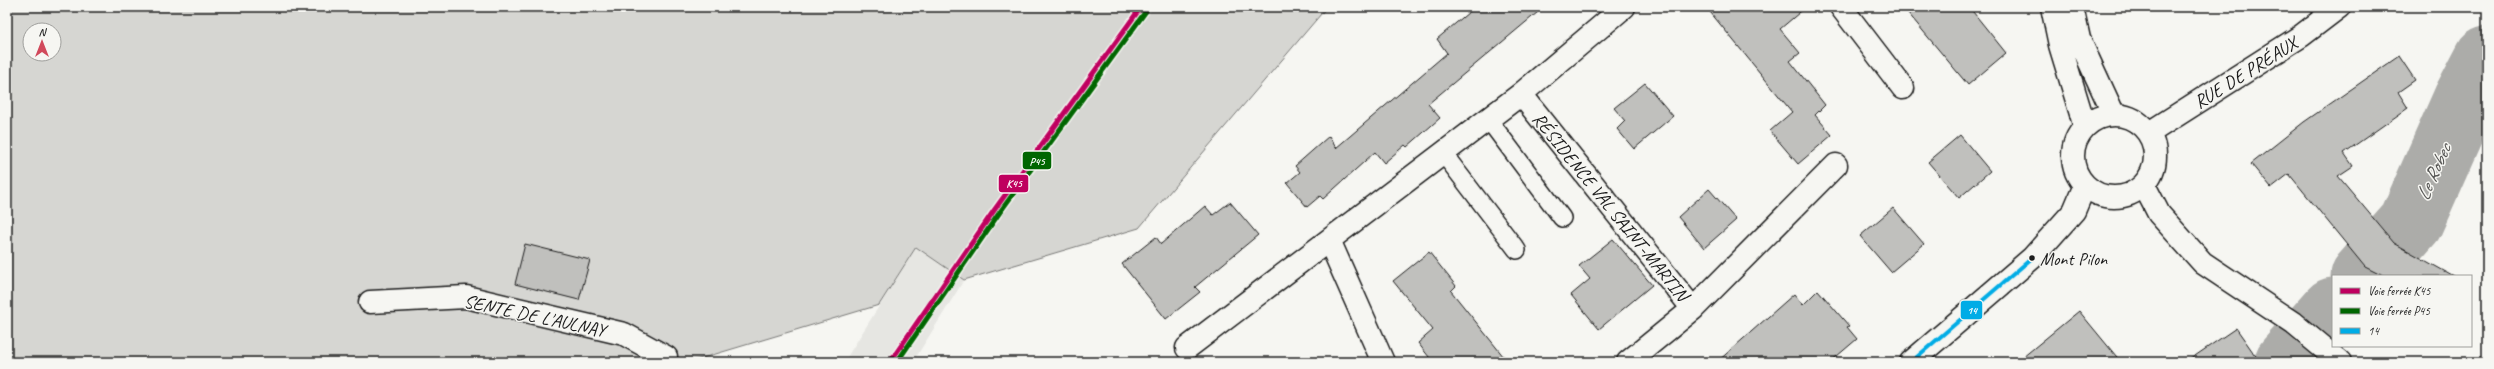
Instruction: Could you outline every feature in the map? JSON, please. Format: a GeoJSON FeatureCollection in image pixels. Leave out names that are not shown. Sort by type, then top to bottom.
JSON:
{"type":"FeatureCollection","features":[{"type":"Feature","properties":{"kind":"street","name":"RÉSIDENCE VAL SAINT-MARTIN"},"geometry":{"type":"LineString","coordinates":[[1187,348],[1521,94],[1624,7]]}},
{"type":"Feature","properties":{"kind":"street"},"geometry":{"type":"LineString","coordinates":[[1841,7],[1903,88]]}},
{"type":"Feature","properties":{"kind":"street"},"geometry":{"type":"LineString","coordinates":[[2052,7],[2060,45],[2085,127]]}},
{"type":"Feature","properties":{"kind":"street"},"geometry":{"type":"LineString","coordinates":[[2072,7],[2079,39],[2114,115]]}},
{"type":"Feature","properties":{"kind":"street","name":"RUE DE PRÉAUX"},"geometry":{"type":"LineString","coordinates":[[2149,133],[2301,36],[2339,7]]}},
{"type":"Feature","properties":{"kind":"street","name":"RÉSIDENCE VAL SAINT-MARTIN"},"geometry":{"type":"LineString","coordinates":[[1521,94],[1693,309],[1628,362]]}},
{"type":"Feature","properties":{"kind":"street"},"geometry":{"type":"LineString","coordinates":[[2114,115],[2138,121],[2149,133],[2155,148],[2155,164],[2144,185],[2130,194],[2114,197],[2098,194],[2085,185],[2076,172],[2073,156],[2076,140],[2085,127],[2098,118],[2114,115]]}},
{"type":"Feature","properties":{"kind":"street"},"geometry":{"type":"LineString","coordinates":[[1693,309],[1836,164]]}},
{"type":"Feature","properties":{"kind":"street"},"geometry":{"type":"LineString","coordinates":[[1911,362],[2032,258],[2074,211],[2085,185]]}},
{"type":"Feature","properties":{"kind":"street"},"geometry":{"type":"LineString","coordinates":[[2144,185],[2159,214],[2203,263],[2293,322],[2340,362]]}},
{"type":"Feature","properties":{"kind":"street"},"geometry":{"type":"LineString","coordinates":[[1329,240],[1383,362]]}},
{"type":"Feature","properties":{"kind":"street","name":"SENTE DE L'AULNAY"},"geometry":{"type":"LineString","coordinates":[[370,302],[466,297],[624,334],[666,357],[666,362]]}},
{"type":"Feature","properties":{"kind":"lane"},"geometry":{"type":"LineString","coordinates":[[1488,119],[1562,218]]}},
{"type":"Feature","properties":{"kind":"lane"},"geometry":{"type":"LineString","coordinates":[[1443,153],[1517,250]]}},
{"type":"Feature","properties":{"kind":"shaded area"},"geometry":{"type":"Polygon","coordinates":[[[7,7],[1327,7],[1139,228],[964,280],[916,247],[879,305],[689,362],[7,362],[7,7]]]}},
{"type":"Feature","properties":{"kind":"shaded area"},"geometry":{"type":"Polygon","coordinates":[[[916,247],[964,280],[913,362],[844,362],[916,247]]]}},
{"type":"Feature","properties":{"kind":"building"},"geometry":{"type":"Polygon","coordinates":[[[1475,7],[1544,7],[1428,104],[1440,118],[1407,147],[1405,145],[1384,163],[1375,152],[1323,199],[1320,196],[1307,207],[1287,183],[1300,172],[1295,166],[1329,136],[1336,148],[1447,53],[1437,39],[1475,7]]]}},
{"type":"Feature","properties":{"kind":"building"},"geometry":{"type":"Polygon","coordinates":[[[1706,7],[1806,7],[1780,29],[1800,53],[1790,61],[1825,105],[1815,115],[1832,135],[1798,164],[1770,131],[1792,112],[1706,7]]]}},
{"type":"Feature","properties":{"kind":"building"},"geometry":{"type":"Polygon","coordinates":[[[1903,7],[1969,7],[2006,53],[1968,85],[1903,7]]]}},
{"type":"Feature","properties":{"kind":"building"},"geometry":{"type":"Polygon","coordinates":[[[2399,56],[2415,80],[2398,92],[2408,108],[2344,153],[2353,166],[2338,176],[2394,243],[2451,275],[2381,275],[2365,267],[2289,174],[2271,188],[2251,164],[2304,122],[2399,56]]]}},
{"type":"Feature","properties":{"kind":"building"},"geometry":{"type":"Polygon","coordinates":[[[1645,83],[1673,116],[1634,149],[1617,129],[1625,121],[1614,108],[1645,83]]]}},
{"type":"Feature","properties":{"kind":"building"},"geometry":{"type":"Polygon","coordinates":[[[1960,135],[1990,171],[1959,198],[1928,162],[1960,135]]]}},
{"type":"Feature","properties":{"kind":"building"},"geometry":{"type":"Polygon","coordinates":[[[1709,189],[1736,220],[1704,248],[1678,217],[1709,189]]]}},
{"type":"Feature","properties":{"kind":"building"},"geometry":{"type":"Polygon","coordinates":[[[1230,202],[1258,235],[1195,287],[1200,292],[1166,319],[1122,264],[1156,237],[1161,244],[1205,206],[1213,215],[1230,202]]]}},
{"type":"Feature","properties":{"kind":"building"},"geometry":{"type":"Polygon","coordinates":[[[1893,208],[1924,244],[1891,272],[1860,236],[1893,208]]]}},
{"type":"Feature","properties":{"kind":"building"},"geometry":{"type":"Polygon","coordinates":[[[1613,239],[1652,285],[1599,329],[1571,295],[1590,279],[1579,266],[1613,239]]]}},
{"type":"Feature","properties":{"kind":"building"},"geometry":{"type":"Polygon","coordinates":[[[525,244],[590,260],[579,300],[515,284],[525,244]]]}},
{"type":"Feature","properties":{"kind":"building"},"geometry":{"type":"Polygon","coordinates":[[[1429,252],[1456,286],[1451,291],[1508,362],[1433,362],[1418,343],[1433,330],[1393,281],[1429,252]]]}},
{"type":"Feature","properties":{"kind":"building"},"geometry":{"type":"Polygon","coordinates":[[[1818,290],[1849,326],[1847,327],[1857,339],[1830,362],[1717,362],[1794,294],[1803,305],[1818,290]]]}},
{"type":"Feature","properties":{"kind":"building"},"geometry":{"type":"Polygon","coordinates":[[[2079,311],[2121,362],[2017,362],[2079,311]]]}},
{"type":"Feature","properties":{"kind":"building"},"geometry":{"type":"Polygon","coordinates":[[[2236,328],[2260,362],[2186,362],[2236,328]]]}},
{"type":"Feature","properties":{"kind":"waterway","name":"Le Robec"},"geometry":{"type":"LineString","coordinates":[[2364,275],[2411,222],[2466,98],[2487,58]]}},
{"type":"Feature","properties":{"kind":"waterway","name":"Le Robec"},"geometry":{"type":"LineString","coordinates":[[2287,362],[2332,311]]}},
{"type":"Feature","properties":{"kind":"rail line","name":"K45"},"geometry":{"type":"LineString","coordinates":[[890,362],[995,209],[1141,7]]}},
{"type":"Feature","properties":{"kind":"rail line","name":"P45"},"geometry":{"type":"LineString","coordinates":[[897,362],[1000,212],[1146,11]]}},
{"type":"Feature","properties":{"kind":"transit line","name":"14"},"geometry":{"type":"LineString","coordinates":[[1911,362],[2032,258]]}},
{"type":"Feature","properties":{"kind":"place","name":"Mont Pilon"},"geometry":{"type":"Point","coordinates":[2032,258]}}]}
